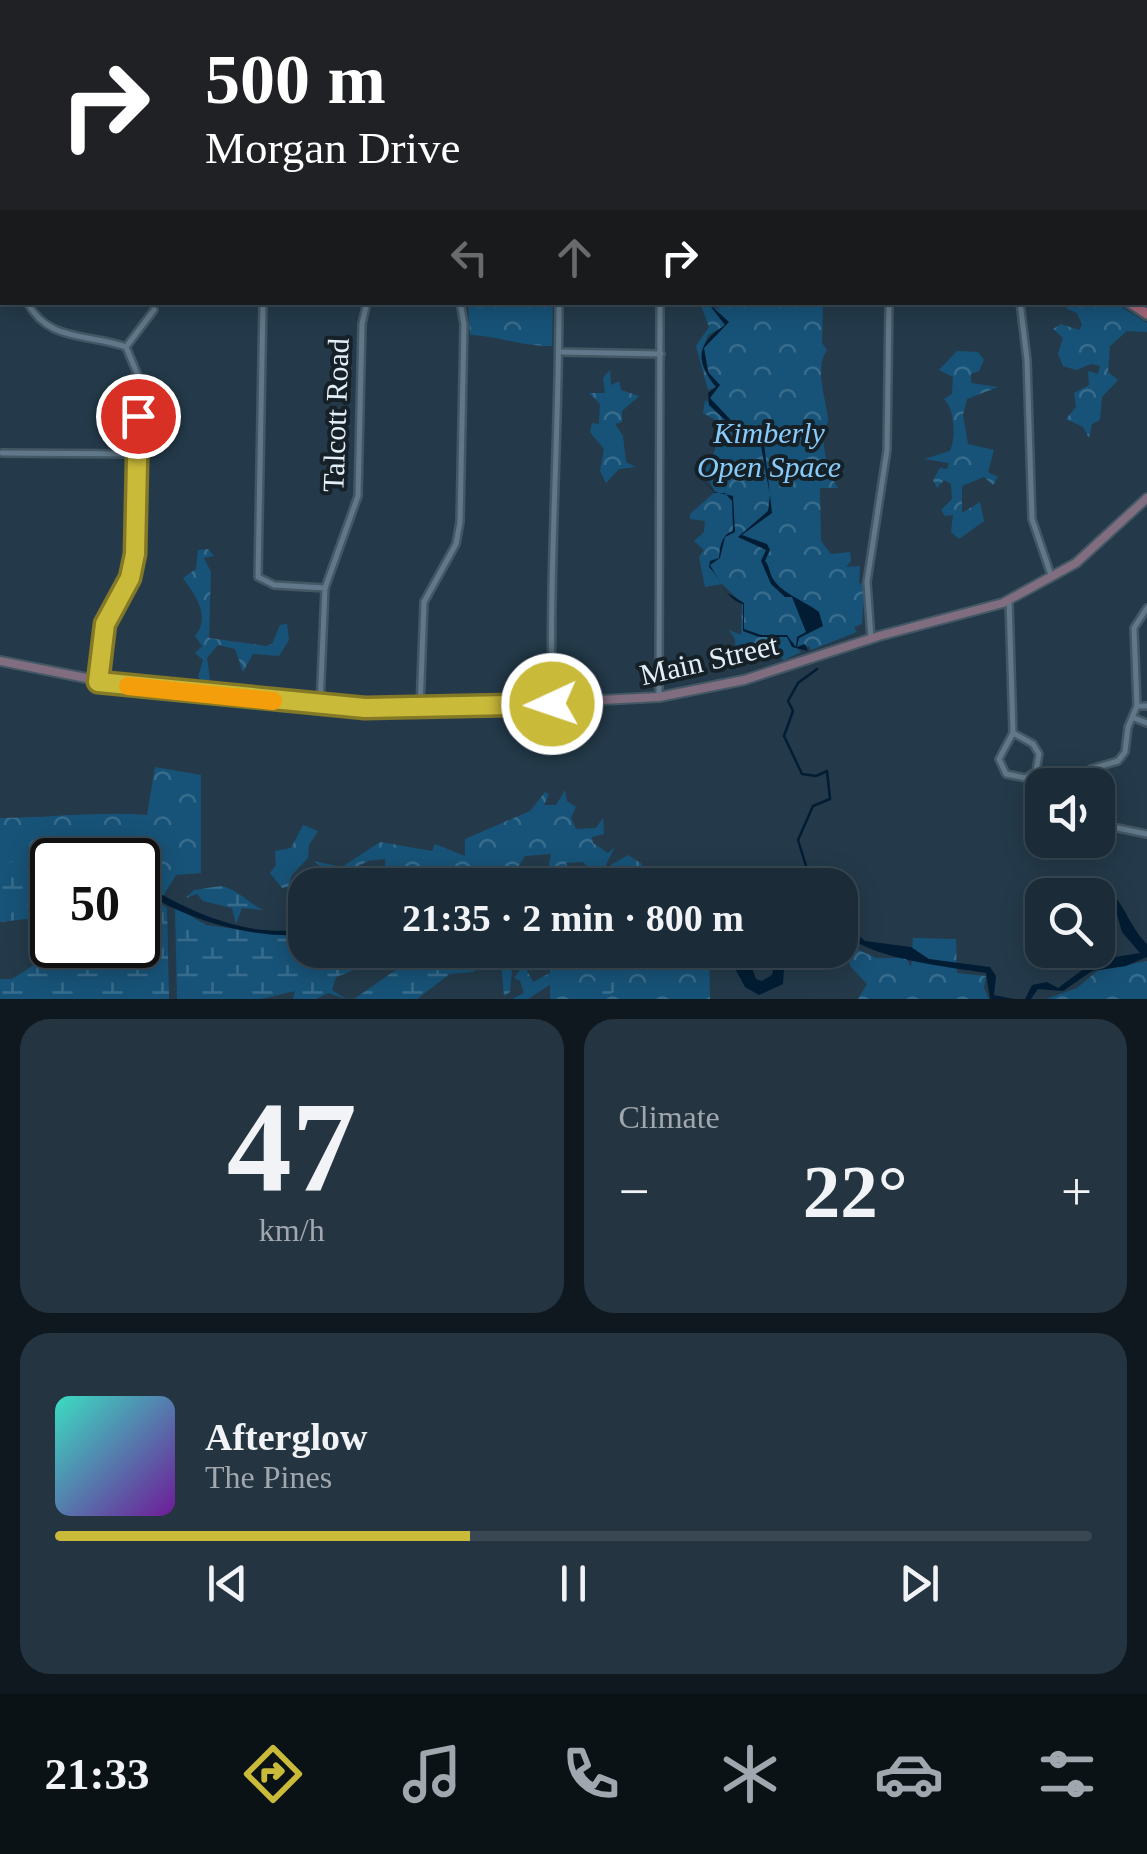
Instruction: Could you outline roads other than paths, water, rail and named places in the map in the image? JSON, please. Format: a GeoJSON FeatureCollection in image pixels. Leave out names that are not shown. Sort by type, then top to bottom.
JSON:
{"type":"FeatureCollection","features":[{"type":"Feature","properties":{"kind":"main road","name":"Main Street"},"geometry":{"type":"LineString","coordinates":[[0,661],[98,682],[320,705],[420,709],[659,697],[744,680],[871,638],[1010,600],[1098,546],[1144,505]]}},
{"type":"Feature","properties":{"kind":"street"},"geometry":{"type":"LineString","coordinates":[[29,305],[36,319],[54,332],[126,347],[134,357],[140,378],[135,554],[130,578],[105,624],[98,682]]}},
{"type":"Feature","properties":{"kind":"street"},"geometry":{"type":"LineString","coordinates":[[262,305],[258,577],[274,586],[325,588]]}},
{"type":"Feature","properties":{"kind":"street","name":"Talcott Road"},"geometry":{"type":"LineString","coordinates":[[320,705],[325,588],[358,496],[362,324],[366,305]]}},
{"type":"Feature","properties":{"kind":"street"},"geometry":{"type":"LineString","coordinates":[[420,709],[424,602],[456,544],[460,522],[464,324],[461,305]]}},
{"type":"Feature","properties":{"kind":"street"},"geometry":{"type":"LineString","coordinates":[[552,704],[549,606],[558,305]]}},
{"type":"Feature","properties":{"kind":"street"},"geometry":{"type":"LineString","coordinates":[[659,697],[660,305]]}},
{"type":"Feature","properties":{"kind":"street"},"geometry":{"type":"LineString","coordinates":[[871,638],[868,582],[888,450],[889,305]]}},
{"type":"Feature","properties":{"kind":"street"},"geometry":{"type":"LineString","coordinates":[[1020,305],[1027,360],[1032,519],[1053,577]]}},
{"type":"Feature","properties":{"kind":"street"},"geometry":{"type":"LineString","coordinates":[[126,347],[154,310]]}},
{"type":"Feature","properties":{"kind":"street"},"geometry":{"type":"LineString","coordinates":[[559,352],[660,354]]}},
{"type":"Feature","properties":{"kind":"street"},"geometry":{"type":"LineString","coordinates":[[2,453],[136,454]]}},
{"type":"Feature","properties":{"kind":"street"},"geometry":{"type":"LineString","coordinates":[[1010,600],[1013,733],[1001,751],[1000,764],[1010,777],[1026,778],[1036,771],[1039,754],[1033,744],[1013,733]]}},
{"type":"Feature","properties":{"kind":"street"},"geometry":{"type":"LineString","coordinates":[[1091,768],[1123,756],[1137,706],[1133,633],[1147,608]]}},
{"type":"Feature","properties":{"kind":"street"},"geometry":{"type":"LineString","coordinates":[[1137,706],[1147,706]]}},
{"type":"Feature","properties":{"kind":"street"},"geometry":{"type":"LineString","coordinates":[[1134,718],[1147,723]]}},
{"type":"Feature","properties":{"kind":"street"},"geometry":{"type":"LineString","coordinates":[[1115,827],[1147,834]]}},
{"type":"Feature","properties":{"kind":"waterway"},"geometry":{"type":"LineString","coordinates":[[807,868],[798,840],[813,806],[830,799],[827,771],[816,776],[802,774],[784,736],[793,711],[788,701],[798,683],[817,669]]}},
{"type":"Feature","properties":{"kind":"park label","name":"Kimberly Open Space"},"geometry":{"type":"Point","coordinates":[769,450]}}]}
